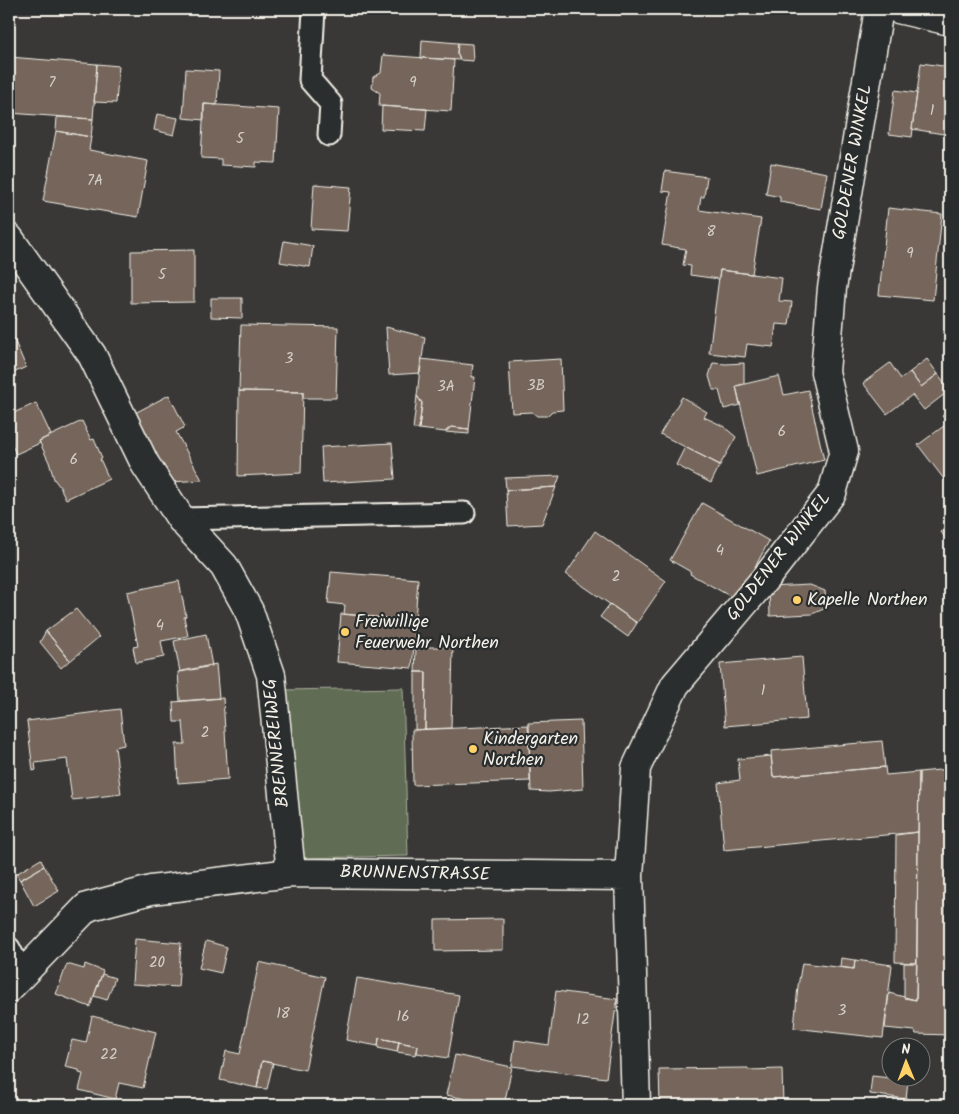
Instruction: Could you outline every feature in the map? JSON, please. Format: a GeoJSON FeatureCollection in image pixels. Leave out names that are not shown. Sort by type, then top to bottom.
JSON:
{"type":"FeatureCollection","features":[{"type":"Feature","properties":{"kind":"street","name":"GOLDENER WINKEL"},"geometry":{"type":"LineString","coordinates":[[629,876],[636,768],[675,685],[769,574],[832,492],[844,451],[825,372],[831,297],[879,9]]}},
{"type":"Feature","properties":{"kind":"street"},"geometry":{"type":"LineString","coordinates":[[898,9],[950,21]]}},
{"type":"Feature","properties":{"kind":"street","name":"BRENNEREIWEG"},"geometry":{"type":"LineString","coordinates":[[9,238],[92,356],[145,464],[180,519],[224,566],[248,611],[271,675],[291,872]]}},
{"type":"Feature","properties":{"kind":"street","name":"BRUNNENSTRASSE"},"geometry":{"type":"LineString","coordinates":[[16,981],[87,907],[151,890],[291,872],[629,876]]}},
{"type":"Feature","properties":{"kind":"street"},"geometry":{"type":"LineString","coordinates":[[629,876],[636,1105]]}},
{"type":"Feature","properties":{"kind":"lane"},"geometry":{"type":"LineString","coordinates":[[314,9],[310,80],[331,104],[329,135]]}},
{"type":"Feature","properties":{"kind":"lane"},"geometry":{"type":"LineString","coordinates":[[180,519],[464,513]]}},
{"type":"Feature","properties":{"kind":"lane"},"geometry":{"type":"LineString","coordinates":[[9,948],[16,981]]}},
{"type":"Feature","properties":{"kind":"green space"},"geometry":{"type":"Polygon","coordinates":[[[403,688],[408,856],[297,858],[282,690],[403,688]]]}},
{"type":"Feature","properties":{"kind":"building"},"geometry":{"type":"Polygon","coordinates":[[[422,40],[458,43],[457,53],[460,60],[421,58],[422,40]]]}},
{"type":"Feature","properties":{"kind":"building"},"geometry":{"type":"Polygon","coordinates":[[[458,43],[472,44],[473,61],[460,60],[457,53],[458,43]]]}},
{"type":"Feature","properties":{"kind":"building"},"geometry":{"type":"Polygon","coordinates":[[[383,55],[454,60],[451,111],[379,106],[380,93],[372,88],[373,77],[381,73],[383,55]]]}},
{"type":"Feature","properties":{"kind":"building"},"geometry":{"type":"Polygon","coordinates":[[[9,57],[97,64],[93,119],[9,113],[9,57]]]}},
{"type":"Feature","properties":{"kind":"building"},"geometry":{"type":"Polygon","coordinates":[[[921,63],[950,67],[950,135],[912,129],[921,63]]]}},
{"type":"Feature","properties":{"kind":"building"},"geometry":{"type":"Polygon","coordinates":[[[97,64],[119,66],[116,103],[94,102],[97,64]]]}},
{"type":"Feature","properties":{"kind":"building"},"geometry":{"type":"Polygon","coordinates":[[[186,69],[219,71],[217,105],[204,104],[204,120],[183,118],[186,69]]]}},
{"type":"Feature","properties":{"kind":"building"},"geometry":{"type":"Polygon","coordinates":[[[895,90],[917,93],[912,137],[889,134],[895,90]]]}},
{"type":"Feature","properties":{"kind":"building"},"geometry":{"type":"Polygon","coordinates":[[[204,104],[279,109],[276,163],[256,162],[256,167],[221,165],[221,159],[201,158],[204,104]]]}},
{"type":"Feature","properties":{"kind":"building"},"geometry":{"type":"Polygon","coordinates":[[[382,106],[427,109],[425,131],[381,129],[382,106]]]}},
{"type":"Feature","properties":{"kind":"building"},"geometry":{"type":"Polygon","coordinates":[[[157,114],[178,118],[174,135],[154,130],[157,114]]]}},
{"type":"Feature","properties":{"kind":"building"},"geometry":{"type":"Polygon","coordinates":[[[57,117],[93,119],[91,137],[56,131],[57,117]]]}},
{"type":"Feature","properties":{"kind":"building"},"geometry":{"type":"Polygon","coordinates":[[[56,131],[91,137],[89,150],[148,161],[138,217],[43,201],[56,131]]]}},
{"type":"Feature","properties":{"kind":"building"},"geometry":{"type":"Polygon","coordinates":[[[771,163],[827,173],[821,209],[780,202],[780,197],[766,194],[771,163]]]}},
{"type":"Feature","properties":{"kind":"building"},"geometry":{"type":"Polygon","coordinates":[[[665,171],[707,177],[704,197],[701,197],[699,210],[761,219],[752,274],[720,270],[719,279],[690,275],[691,266],[683,265],[686,249],[662,245],[671,192],[662,191],[665,171]]]}},
{"type":"Feature","properties":{"kind":"building"},"geometry":{"type":"Polygon","coordinates":[[[314,184],[351,187],[347,231],[311,229],[314,184]]]}},
{"type":"Feature","properties":{"kind":"building"},"geometry":{"type":"Polygon","coordinates":[[[888,208],[942,214],[933,300],[879,295],[888,208]]]}},
{"type":"Feature","properties":{"kind":"building"},"geometry":{"type":"Polygon","coordinates":[[[284,241],[313,246],[310,267],[280,262],[284,241]]]}},
{"type":"Feature","properties":{"kind":"building"},"geometry":{"type":"Polygon","coordinates":[[[194,250],[194,302],[131,303],[131,251],[194,250]]]}},
{"type":"Feature","properties":{"kind":"building"},"geometry":{"type":"Polygon","coordinates":[[[720,270],[782,278],[779,301],[792,302],[789,325],[776,324],[773,347],[747,344],[745,357],[709,353],[720,270]]]}},
{"type":"Feature","properties":{"kind":"building"},"geometry":{"type":"Polygon","coordinates":[[[211,298],[242,298],[242,318],[211,317],[211,298]]]}},
{"type":"Feature","properties":{"kind":"building"},"geometry":{"type":"Polygon","coordinates":[[[241,325],[338,327],[336,398],[303,398],[303,392],[239,391],[241,325]]]}},
{"type":"Feature","properties":{"kind":"building"},"geometry":{"type":"Polygon","coordinates":[[[386,327],[425,337],[420,373],[389,375],[386,327]]]}},
{"type":"Feature","properties":{"kind":"building"},"geometry":{"type":"Polygon","coordinates":[[[9,328],[26,367],[9,375],[9,328]]]}},
{"type":"Feature","properties":{"kind":"building"},"geometry":{"type":"Polygon","coordinates":[[[421,359],[473,365],[471,377],[475,377],[469,429],[451,427],[445,432],[419,429],[422,403],[417,396],[421,359]]]}},
{"type":"Feature","properties":{"kind":"building"},"geometry":{"type":"Polygon","coordinates":[[[561,359],[563,410],[552,411],[547,416],[537,416],[532,412],[512,413],[509,362],[561,359]]]}},
{"type":"Feature","properties":{"kind":"building"},"geometry":{"type":"Polygon","coordinates":[[[927,359],[938,374],[921,387],[910,372],[927,359]]]}},
{"type":"Feature","properties":{"kind":"building"},"geometry":{"type":"Polygon","coordinates":[[[713,363],[744,363],[744,384],[736,386],[740,405],[724,409],[719,390],[713,390],[709,376],[713,363]]]}},
{"type":"Feature","properties":{"kind":"building"},"geometry":{"type":"Polygon","coordinates":[[[890,363],[901,379],[910,372],[921,387],[938,374],[950,390],[924,410],[912,395],[887,414],[863,383],[890,363]]]}},
{"type":"Feature","properties":{"kind":"building"},"geometry":{"type":"Polygon","coordinates":[[[779,376],[784,395],[808,390],[824,460],[757,476],[736,386],[779,376]]]}},
{"type":"Feature","properties":{"kind":"building"},"geometry":{"type":"Polygon","coordinates":[[[239,391],[303,392],[301,473],[238,476],[239,391]]]}},
{"type":"Feature","properties":{"kind":"building"},"geometry":{"type":"Polygon","coordinates":[[[169,395],[185,427],[176,432],[202,480],[171,482],[135,413],[169,395]]]}},
{"type":"Feature","properties":{"kind":"building"},"geometry":{"type":"Polygon","coordinates":[[[417,396],[422,403],[419,429],[413,429],[417,396]]]}},
{"type":"Feature","properties":{"kind":"building"},"geometry":{"type":"Polygon","coordinates":[[[682,397],[707,412],[704,417],[723,426],[736,437],[720,465],[660,434],[682,397]]]}},
{"type":"Feature","properties":{"kind":"building"},"geometry":{"type":"Polygon","coordinates":[[[36,403],[51,435],[39,441],[40,443],[16,454],[9,439],[9,415],[36,403]]]}},
{"type":"Feature","properties":{"kind":"building"},"geometry":{"type":"Polygon","coordinates":[[[950,410],[950,487],[918,445],[948,423],[942,416],[950,410]]]}},
{"type":"Feature","properties":{"kind":"building"},"geometry":{"type":"Polygon","coordinates":[[[82,421],[91,440],[94,439],[109,479],[66,499],[54,479],[49,462],[39,441],[82,421]]]}},
{"type":"Feature","properties":{"kind":"building"},"geometry":{"type":"Polygon","coordinates":[[[451,427],[469,429],[469,434],[445,432],[451,427]]]}},
{"type":"Feature","properties":{"kind":"building"},"geometry":{"type":"Polygon","coordinates":[[[392,443],[395,479],[323,483],[321,447],[392,443]]]}},
{"type":"Feature","properties":{"kind":"building"},"geometry":{"type":"Polygon","coordinates":[[[685,447],[720,465],[711,483],[676,465],[685,447]]]}},
{"type":"Feature","properties":{"kind":"building"},"geometry":{"type":"Polygon","coordinates":[[[560,476],[556,487],[506,490],[505,478],[560,476]]]}},
{"type":"Feature","properties":{"kind":"building"},"geometry":{"type":"Polygon","coordinates":[[[556,487],[542,524],[508,526],[506,490],[556,487]]]}},
{"type":"Feature","properties":{"kind":"building"},"geometry":{"type":"Polygon","coordinates":[[[702,503],[769,541],[737,600],[690,574],[691,572],[670,560],[702,503]]]}},
{"type":"Feature","properties":{"kind":"building"},"geometry":{"type":"Polygon","coordinates":[[[950,525],[950,544],[941,532],[950,525]]]}},
{"type":"Feature","properties":{"kind":"building"},"geometry":{"type":"Polygon","coordinates":[[[595,531],[666,581],[637,623],[566,574],[595,531]]]}},
{"type":"Feature","properties":{"kind":"building"},"geometry":{"type":"Polygon","coordinates":[[[331,572],[418,579],[415,621],[344,614],[345,605],[328,603],[331,572]]]}},
{"type":"Feature","properties":{"kind":"building"},"geometry":{"type":"Polygon","coordinates":[[[179,581],[188,636],[161,641],[164,657],[136,663],[133,647],[138,646],[127,592],[179,581]]]}},
{"type":"Feature","properties":{"kind":"building","name":"Kapelle Northen"},"geometry":{"type":"Polygon","coordinates":[[[810,585],[825,591],[826,608],[812,614],[770,616],[769,587],[810,585]]]}},
{"type":"Feature","properties":{"kind":"building"},"geometry":{"type":"Polygon","coordinates":[[[610,604],[637,623],[628,637],[600,617],[610,604]]]}},
{"type":"Feature","properties":{"kind":"building"},"geometry":{"type":"Polygon","coordinates":[[[76,609],[99,637],[70,661],[46,631],[76,609]]]}},
{"type":"Feature","properties":{"kind":"building"},"geometry":{"type":"Polygon","coordinates":[[[341,614],[416,621],[412,668],[337,662],[341,614]]]}},
{"type":"Feature","properties":{"kind":"building"},"geometry":{"type":"Polygon","coordinates":[[[46,631],[70,660],[61,668],[40,642],[46,631]]]}},
{"type":"Feature","properties":{"kind":"building"},"geometry":{"type":"Polygon","coordinates":[[[206,634],[212,666],[180,672],[174,641],[206,634]]]}},
{"type":"Feature","properties":{"kind":"building"},"geometry":{"type":"Polygon","coordinates":[[[416,647],[453,647],[451,728],[425,729],[426,672],[415,672],[416,647]]]}},
{"type":"Feature","properties":{"kind":"building"},"geometry":{"type":"Polygon","coordinates":[[[802,657],[807,719],[725,726],[720,664],[802,657]]]}},
{"type":"Feature","properties":{"kind":"building"},"geometry":{"type":"Polygon","coordinates":[[[216,664],[219,698],[180,701],[178,672],[216,664]]]}},
{"type":"Feature","properties":{"kind":"building"},"geometry":{"type":"Polygon","coordinates":[[[415,672],[426,672],[425,729],[415,730],[415,672]]]}},
{"type":"Feature","properties":{"kind":"building"},"geometry":{"type":"Polygon","coordinates":[[[223,698],[228,779],[178,783],[176,744],[185,744],[183,722],[174,722],[173,702],[223,698]]]}},
{"type":"Feature","properties":{"kind":"building"},"geometry":{"type":"Polygon","coordinates":[[[120,709],[124,745],[115,747],[121,794],[72,800],[67,759],[35,763],[36,770],[33,771],[27,721],[120,709]]]}},
{"type":"Feature","properties":{"kind":"building"},"geometry":{"type":"Polygon","coordinates":[[[581,721],[583,789],[549,792],[531,791],[528,723],[581,721]]]}},
{"type":"Feature","properties":{"kind":"building"},"geometry":{"type":"Polygon","coordinates":[[[529,725],[530,781],[413,785],[412,730],[529,725]]]}},
{"type":"Feature","properties":{"kind":"building"},"geometry":{"type":"Polygon","coordinates":[[[882,741],[885,767],[773,777],[771,751],[882,741]]]}},
{"type":"Feature","properties":{"kind":"building"},"geometry":{"type":"Polygon","coordinates":[[[771,756],[773,777],[885,767],[886,775],[919,772],[918,832],[724,850],[718,783],[740,780],[738,759],[771,756]]]}},
{"type":"Feature","properties":{"kind":"building"},"geometry":{"type":"Polygon","coordinates":[[[950,769],[950,1035],[916,1034],[915,1031],[885,1028],[889,993],[916,1000],[919,772],[950,769]]]}},
{"type":"Feature","properties":{"kind":"building"},"geometry":{"type":"Polygon","coordinates":[[[918,832],[917,963],[895,962],[896,835],[918,832]]]}},
{"type":"Feature","properties":{"kind":"building"},"geometry":{"type":"Polygon","coordinates":[[[41,859],[44,866],[20,880],[16,874],[41,859]]]}},
{"type":"Feature","properties":{"kind":"building"},"geometry":{"type":"Polygon","coordinates":[[[44,866],[59,891],[34,906],[20,880],[44,866]]]}},
{"type":"Feature","properties":{"kind":"building"},"geometry":{"type":"Polygon","coordinates":[[[503,919],[503,950],[435,951],[435,920],[503,919]]]}},
{"type":"Feature","properties":{"kind":"building"},"geometry":{"type":"Polygon","coordinates":[[[135,939],[181,943],[178,987],[132,984],[135,939]]]}},
{"type":"Feature","properties":{"kind":"building"},"geometry":{"type":"Polygon","coordinates":[[[206,941],[227,947],[221,973],[199,968],[206,941]]]}},
{"type":"Feature","properties":{"kind":"building"},"geometry":{"type":"Polygon","coordinates":[[[841,958],[855,960],[854,969],[840,967],[841,958]]]}},
{"type":"Feature","properties":{"kind":"building"},"geometry":{"type":"Polygon","coordinates":[[[855,960],[892,965],[882,1038],[794,1028],[802,963],[854,969],[855,960]]]}},
{"type":"Feature","properties":{"kind":"building"},"geometry":{"type":"Polygon","coordinates":[[[259,962],[325,977],[305,1070],[262,1061],[257,1088],[220,1080],[226,1051],[240,1054],[259,962]]]}},
{"type":"Feature","properties":{"kind":"building"},"geometry":{"type":"Polygon","coordinates":[[[904,963],[917,963],[916,1000],[904,998],[904,963]]]}},
{"type":"Feature","properties":{"kind":"building"},"geometry":{"type":"Polygon","coordinates":[[[67,964],[84,969],[85,964],[103,971],[90,1007],[56,994],[67,964]]]}},
{"type":"Feature","properties":{"kind":"building"},"geometry":{"type":"Polygon","coordinates":[[[102,974],[115,978],[107,1000],[94,996],[102,974]]]}},
{"type":"Feature","properties":{"kind":"building"},"geometry":{"type":"Polygon","coordinates":[[[357,978],[459,995],[448,1058],[417,1053],[418,1046],[379,1038],[378,1046],[346,1040],[357,978]]]}},
{"type":"Feature","properties":{"kind":"building"},"geometry":{"type":"Polygon","coordinates":[[[556,991],[617,999],[606,1078],[512,1066],[515,1040],[549,1045],[556,991]]]}},
{"type":"Feature","properties":{"kind":"building"},"geometry":{"type":"Polygon","coordinates":[[[92,1016],[156,1032],[143,1088],[119,1083],[115,1099],[79,1090],[83,1074],[79,1073],[79,1070],[65,1067],[72,1040],[86,1043],[92,1016]]]}},
{"type":"Feature","properties":{"kind":"building"},"geometry":{"type":"Polygon","coordinates":[[[379,1038],[399,1042],[397,1052],[378,1048],[379,1038]]]}},
{"type":"Feature","properties":{"kind":"building"},"geometry":{"type":"Polygon","coordinates":[[[399,1042],[418,1046],[416,1055],[397,1052],[399,1042]]]}},
{"type":"Feature","properties":{"kind":"building"},"geometry":{"type":"Polygon","coordinates":[[[455,1055],[512,1067],[504,1105],[446,1095],[455,1055]]]}},
{"type":"Feature","properties":{"kind":"building"},"geometry":{"type":"Polygon","coordinates":[[[262,1061],[273,1063],[267,1089],[257,1088],[262,1061]]]}},
{"type":"Feature","properties":{"kind":"building"},"geometry":{"type":"Polygon","coordinates":[[[748,1068],[748,1070],[782,1069],[783,1105],[660,1105],[659,1069],[748,1068]]]}},
{"type":"Feature","properties":{"kind":"building"},"geometry":{"type":"Polygon","coordinates":[[[872,1076],[882,1077],[882,1086],[907,1086],[906,1099],[870,1094],[872,1076]]]}},
{"type":"Feature","properties":{"kind":"place","name":"Kapelle Northen"},"geometry":{"type":"Point","coordinates":[797,600]}},
{"type":"Feature","properties":{"kind":"place","name":"Freiwillige Feuerwehr Northen"},"geometry":{"type":"Point","coordinates":[345,632]}},
{"type":"Feature","properties":{"kind":"place","name":"Kindergarten Northen"},"geometry":{"type":"Point","coordinates":[473,749]}}]}
